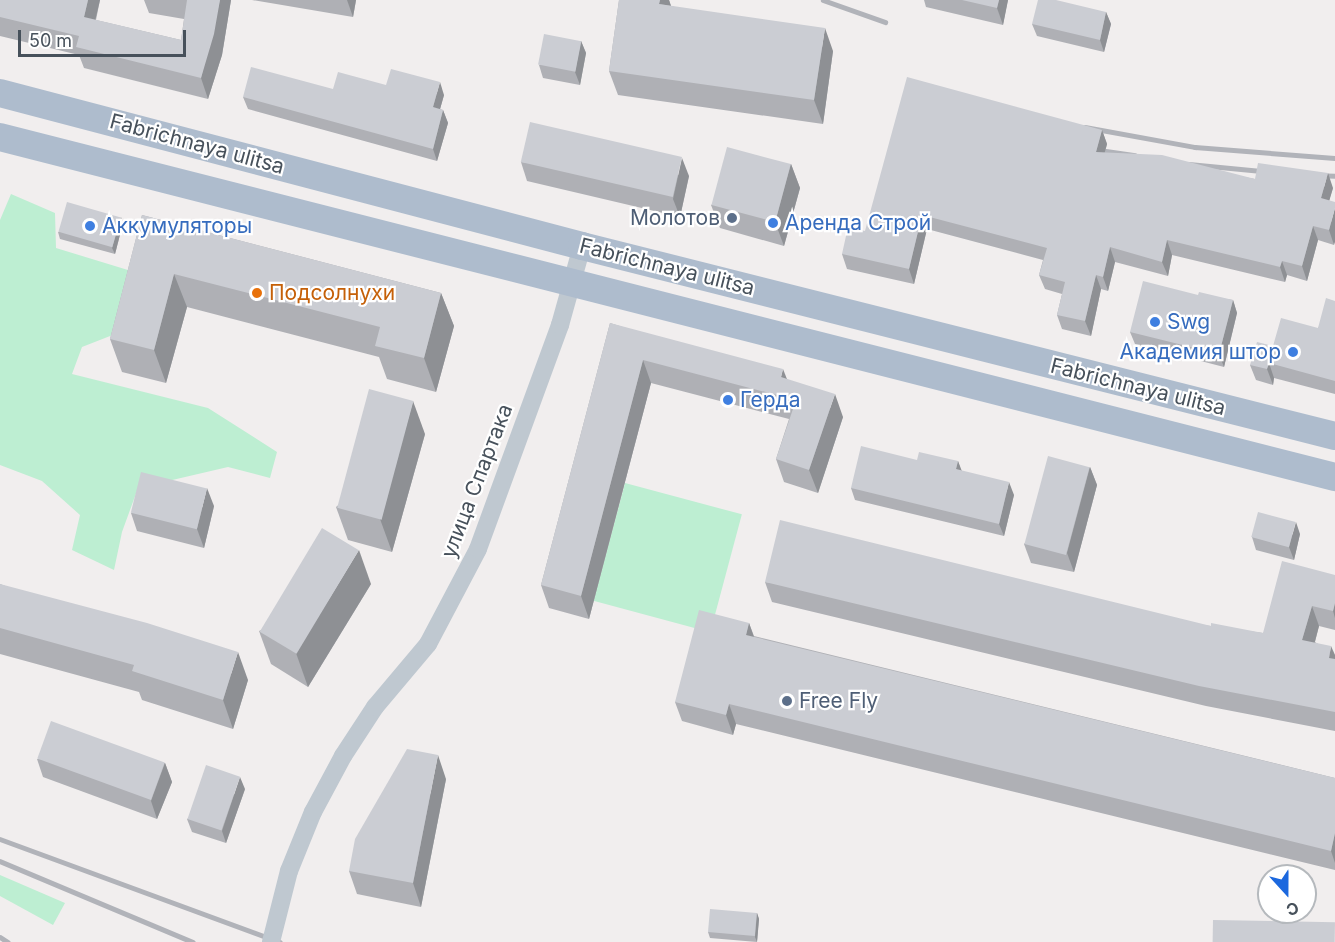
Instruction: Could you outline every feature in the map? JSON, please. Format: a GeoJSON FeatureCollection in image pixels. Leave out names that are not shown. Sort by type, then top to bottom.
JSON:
{"type":"FeatureCollection","features":[{"type":"Feature","properties":{"kind":"main road","name":"Fabrichnaya ulitsa"},"geometry":{"type":"LineString","coordinates":[[0,93],[582,246],[1335,436]]}},
{"type":"Feature","properties":{"kind":"main road","name":"Fabrichnaya ulitsa"},"geometry":{"type":"LineString","coordinates":[[0,137],[571,285],[1335,477]]}},
{"type":"Feature","properties":{"kind":"street","name":"улица Спартака"},"geometry":{"type":"LineString","coordinates":[[271,942],[289,871],[313,812],[343,756],[375,706],[428,644],[478,549],[520,441],[582,246]]}},
{"type":"Feature","properties":{"kind":"green space"},"geometry":{"type":"Polygon","coordinates":[[[11,194],[55,213],[56,248],[141,274],[128,329],[82,347],[72,374],[208,408],[277,452],[270,478],[228,467],[138,488],[122,532],[114,570],[72,550],[80,515],[42,481],[0,465],[0,220],[11,194]]]}},
{"type":"Feature","properties":{"kind":"green space"},"geometry":{"type":"Polygon","coordinates":[[[625,483],[742,514],[710,632],[593,601],[625,483]]]}},
{"type":"Feature","properties":{"kind":"green space"},"geometry":{"type":"Polygon","coordinates":[[[0,875],[65,903],[53,925],[0,896],[0,875]]]}},
{"type":"Feature","properties":{"kind":"building"},"geometry":{"type":"Polygon","coordinates":[[[0,0],[88,0],[84,17],[181,40],[187,0],[220,0],[214,34],[201,78],[76,47],[79,36],[0,17],[0,0]]]}},
{"type":"Feature","properties":{"kind":"building"},"geometry":{"type":"Polygon","coordinates":[[[619,0],[660,0],[659,4],[825,28],[814,100],[609,71],[619,0]]]}},
{"type":"Feature","properties":{"kind":"building"},"geometry":{"type":"Polygon","coordinates":[[[962,0],[999,0],[997,8],[962,0]]]}},
{"type":"Feature","properties":{"kind":"building"},"geometry":{"type":"Polygon","coordinates":[[[1038,0],[1056,0],[1106,12],[1100,40],[1032,24],[1038,0]]]}},
{"type":"Feature","properties":{"kind":"building"},"geometry":{"type":"Polygon","coordinates":[[[544,34],[581,41],[575,72],[538,64],[544,34]]]}},
{"type":"Feature","properties":{"kind":"building"},"geometry":{"type":"Polygon","coordinates":[[[251,67],[333,89],[338,72],[386,85],[391,69],[440,82],[433,107],[443,110],[433,149],[243,97],[251,67]]]}},
{"type":"Feature","properties":{"kind":"building"},"geometry":{"type":"Polygon","coordinates":[[[907,77],[1102,130],[1096,152],[1162,155],[1255,179],[1258,163],[1328,173],[1321,198],[1335,202],[1329,230],[1313,226],[1302,266],[1282,261],[1280,267],[1167,240],[1162,262],[1110,247],[1103,277],[1096,275],[1085,321],[1057,315],[1065,282],[1039,275],[1047,248],[922,215],[909,269],[842,254],[848,227],[865,231],[907,77]]]}},
{"type":"Feature","properties":{"kind":"building"},"geometry":{"type":"Polygon","coordinates":[[[530,122],[682,157],[673,197],[521,162],[530,122]]]}},
{"type":"Feature","properties":{"kind":"building"},"geometry":{"type":"Polygon","coordinates":[[[727,147],[791,164],[775,222],[711,205],[727,147]]]}},
{"type":"Feature","properties":{"kind":"building"},"geometry":{"type":"Polygon","coordinates":[[[67,202],[121,217],[112,247],[58,232],[67,202]]]}},
{"type":"Feature","properties":{"kind":"building"},"geometry":{"type":"Polygon","coordinates":[[[142,215],[441,293],[424,358],[375,346],[380,327],[174,274],[154,350],[110,339],[142,215]]]}},
{"type":"Feature","properties":{"kind":"building"},"geometry":{"type":"Polygon","coordinates":[[[1143,281],[1198,295],[1199,292],[1233,300],[1219,354],[1130,332],[1143,281]]]}},
{"type":"Feature","properties":{"kind":"building"},"geometry":{"type":"Polygon","coordinates":[[[1326,298],[1335,301],[1335,381],[1269,363],[1267,369],[1250,365],[1257,342],[1273,346],[1281,318],[1318,328],[1326,298]]]}},
{"type":"Feature","properties":{"kind":"building"},"geometry":{"type":"Polygon","coordinates":[[[610,323],[783,369],[781,377],[835,394],[809,470],[776,459],[796,400],[643,360],[581,596],[541,585],[610,323]]]}},
{"type":"Feature","properties":{"kind":"building"},"geometry":{"type":"Polygon","coordinates":[[[369,389],[413,401],[382,520],[337,508],[369,389]]]}},
{"type":"Feature","properties":{"kind":"building"},"geometry":{"type":"Polygon","coordinates":[[[861,446],[917,460],[919,452],[958,461],[956,469],[1009,482],[999,524],[851,488],[861,446]]]}},
{"type":"Feature","properties":{"kind":"building"},"geometry":{"type":"Polygon","coordinates":[[[1048,456],[1090,467],[1066,555],[1024,544],[1048,456]]]}},
{"type":"Feature","properties":{"kind":"building"},"geometry":{"type":"Polygon","coordinates":[[[141,472],[207,488],[197,529],[131,513],[141,472]]]}},
{"type":"Feature","properties":{"kind":"building"},"geometry":{"type":"Polygon","coordinates":[[[1258,512],[1296,522],[1289,547],[1251,537],[1258,512]]]}},
{"type":"Feature","properties":{"kind":"building"},"geometry":{"type":"Polygon","coordinates":[[[780,520],[1211,626],[1211,623],[1263,633],[1282,561],[1335,575],[1333,611],[1312,606],[1302,640],[1331,646],[1329,658],[1335,659],[1335,712],[1199,686],[765,582],[780,520]]]}},
{"type":"Feature","properties":{"kind":"building"},"geometry":{"type":"Polygon","coordinates":[[[322,528],[359,550],[297,654],[260,632],[322,528]]]}},
{"type":"Feature","properties":{"kind":"building"},"geometry":{"type":"Polygon","coordinates":[[[0,584],[147,623],[238,652],[223,700],[132,671],[134,665],[0,628],[0,584]]]}},
{"type":"Feature","properties":{"kind":"building"},"geometry":{"type":"Polygon","coordinates":[[[699,610],[749,623],[746,635],[1335,778],[1335,833],[1331,851],[729,704],[726,715],[675,702],[699,610]]]}},
{"type":"Feature","properties":{"kind":"building"},"geometry":{"type":"Polygon","coordinates":[[[51,721],[165,762],[151,800],[37,759],[51,721]]]}},
{"type":"Feature","properties":{"kind":"building"},"geometry":{"type":"Polygon","coordinates":[[[407,749],[438,755],[413,883],[349,871],[355,839],[407,749]]]}},
{"type":"Feature","properties":{"kind":"building"},"geometry":{"type":"Polygon","coordinates":[[[206,765],[240,777],[221,831],[187,819],[206,765]]]}},
{"type":"Feature","properties":{"kind":"building"},"geometry":{"type":"Polygon","coordinates":[[[710,909],[757,913],[755,936],[708,932],[710,909]]]}},
{"type":"Feature","properties":{"kind":"building"},"geometry":{"type":"Polygon","coordinates":[[[1213,920],[1257,921],[1257,924],[1317,924],[1317,922],[1335,922],[1335,942],[1213,942],[1213,920]]]}},
{"type":"Feature","properties":{"kind":"railway"},"geometry":{"type":"LineString","coordinates":[[823,0],[885,22]]}},
{"type":"Feature","properties":{"kind":"railway"},"geometry":{"type":"LineString","coordinates":[[1085,127],[1195,147],[1335,158]]}},
{"type":"Feature","properties":{"kind":"railway"},"geometry":{"type":"LineString","coordinates":[[1106,151],[1135,155]]}},
{"type":"Feature","properties":{"kind":"railway"},"geometry":{"type":"LineString","coordinates":[[1189,164],[1272,172]]}},
{"type":"Feature","properties":{"kind":"railway"},"geometry":{"type":"LineString","coordinates":[[1311,175],[1335,176]]}},
{"type":"Feature","properties":{"kind":"railway"},"geometry":{"type":"LineString","coordinates":[[0,839],[280,942]]}},
{"type":"Feature","properties":{"kind":"railway"},"geometry":{"type":"LineString","coordinates":[[0,861],[193,942]]}},
{"type":"Feature","properties":{"kind":"railway"},"geometry":{"type":"LineString","coordinates":[[0,937],[8,942]]}},
{"type":"Feature","properties":{"kind":"place","name":"Молотов"},"geometry":{"type":"Point","coordinates":[732,218]}},
{"type":"Feature","properties":{"kind":"place","name":"Аренда Строй"},"geometry":{"type":"Point","coordinates":[773,223]}},
{"type":"Feature","properties":{"kind":"place","name":"Аккумуляторы"},"geometry":{"type":"Point","coordinates":[90,226]}},
{"type":"Feature","properties":{"kind":"place","name":"Подсолнухи"},"geometry":{"type":"Point","coordinates":[257,293]}},
{"type":"Feature","properties":{"kind":"place","name":"Swg"},"geometry":{"type":"Point","coordinates":[1155,322]}},
{"type":"Feature","properties":{"kind":"place","name":"Академия штор"},"geometry":{"type":"Point","coordinates":[1293,352]}},
{"type":"Feature","properties":{"kind":"place","name":"Герда"},"geometry":{"type":"Point","coordinates":[728,400]}},
{"type":"Feature","properties":{"kind":"place","name":"Free Fly"},"geometry":{"type":"Point","coordinates":[787,701]}}]}
